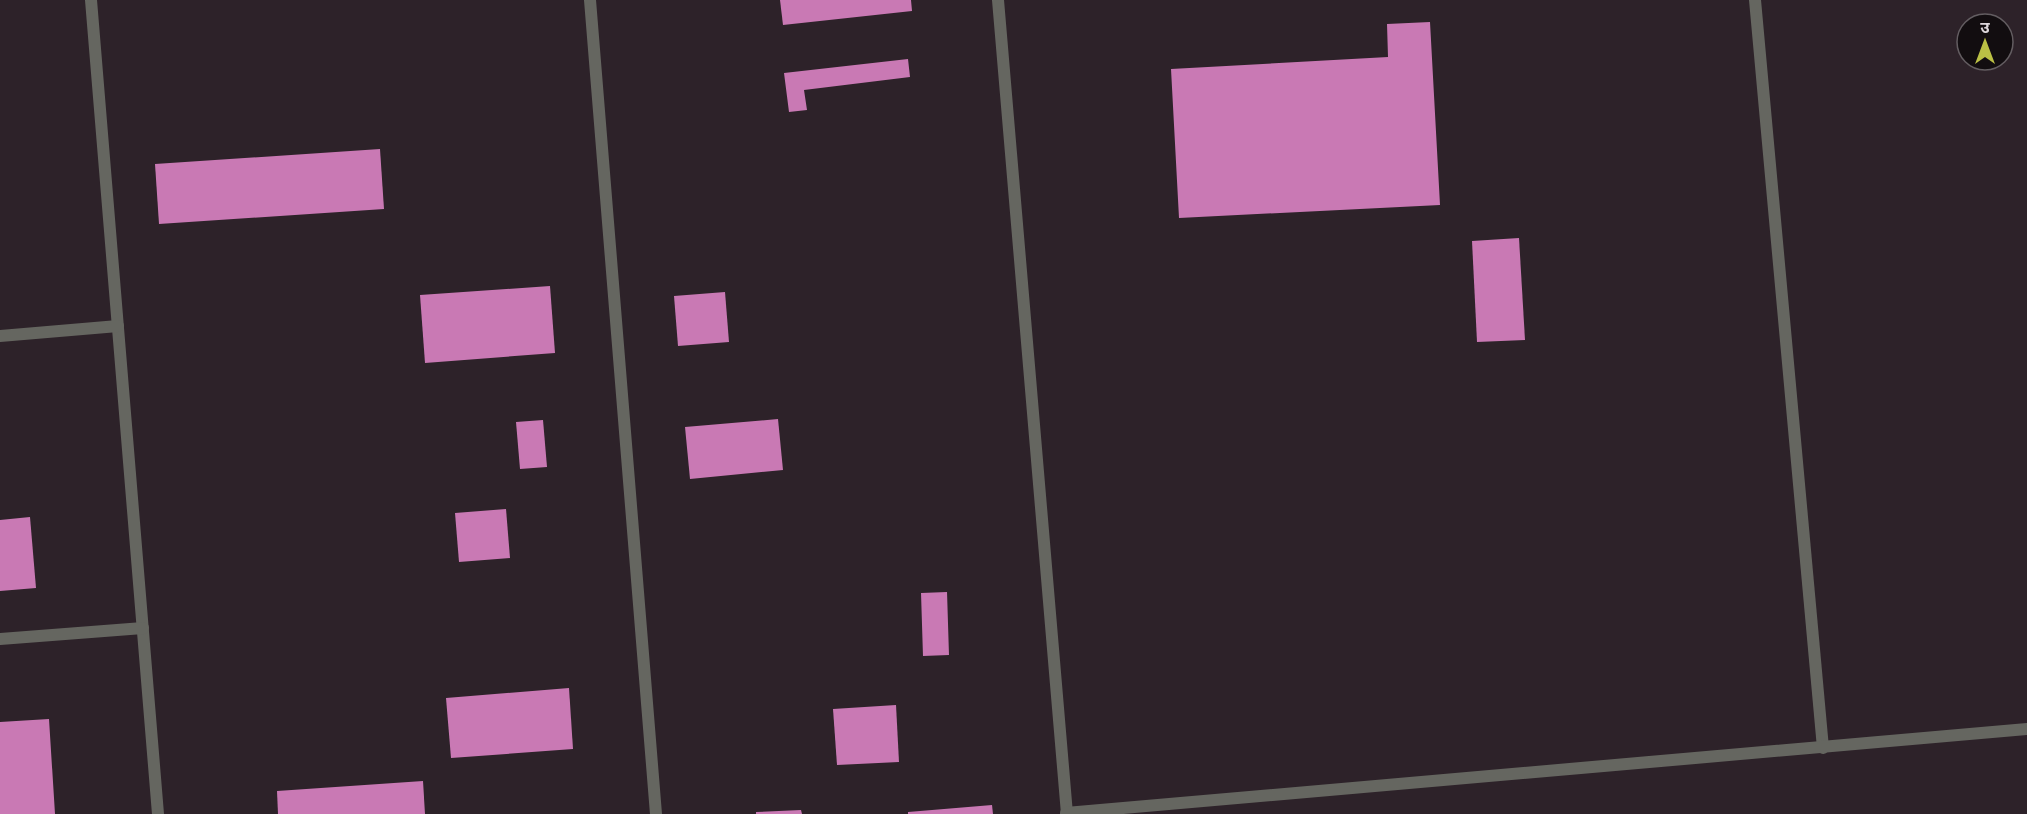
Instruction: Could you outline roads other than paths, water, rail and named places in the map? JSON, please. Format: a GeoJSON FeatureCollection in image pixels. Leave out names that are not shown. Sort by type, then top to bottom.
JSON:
{"type":"FeatureCollection","features":[{"type":"Feature","properties":{"kind":"street"},"geometry":{"type":"LineString","coordinates":[[91,0],[158,814]]}},
{"type":"Feature","properties":{"kind":"street"},"geometry":{"type":"LineString","coordinates":[[590,0],[656,814]]}},
{"type":"Feature","properties":{"kind":"street"},"geometry":{"type":"LineString","coordinates":[[998,0],[1066,813],[2027,729]]}},
{"type":"Feature","properties":{"kind":"street"},"geometry":{"type":"LineString","coordinates":[[1755,0],[1823,748]]}},
{"type":"Feature","properties":{"kind":"street"},"geometry":{"type":"LineString","coordinates":[[0,336],[118,326]]}},
{"type":"Feature","properties":{"kind":"street"},"geometry":{"type":"LineString","coordinates":[[0,639],[143,627]]}}]}
